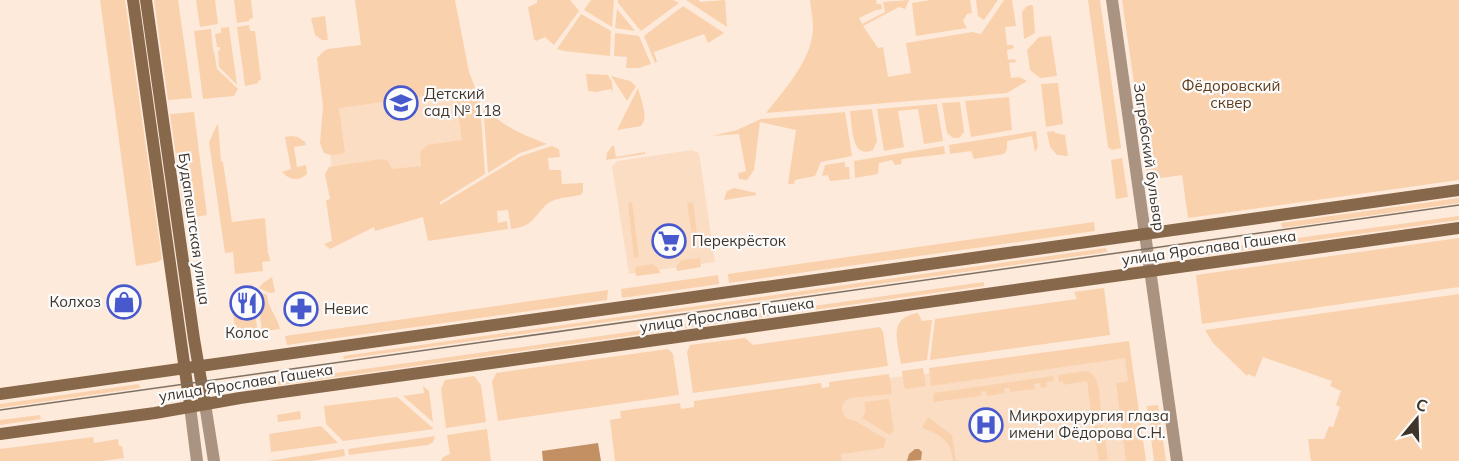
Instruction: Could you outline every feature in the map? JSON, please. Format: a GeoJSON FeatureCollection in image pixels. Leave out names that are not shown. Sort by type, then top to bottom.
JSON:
{"type":"FeatureCollection","features":[{"type":"Feature","properties":{"kind":"street","name":"Будапештская улица"},"geometry":{"type":"LineString","coordinates":[[133,0],[197,461]]}},
{"type":"Feature","properties":{"kind":"street","name":"Будапештская улица"},"geometry":{"type":"LineString","coordinates":[[146,0],[214,461]]}},
{"type":"Feature","properties":{"kind":"street","name":"Загребский бульвар"},"geometry":{"type":"LineString","coordinates":[[1112,0],[1177,461]]}},
{"type":"Feature","properties":{"kind":"street","name":"улица Ярослава Гашека"},"geometry":{"type":"LineString","coordinates":[[0,394],[1459,189]]}},
{"type":"Feature","properties":{"kind":"street","name":"улица Ярослава Гашека"},"geometry":{"type":"LineString","coordinates":[[0,434],[1459,228]]}},
{"type":"Feature","properties":{"kind":"shaded area","name":"Детский сад № 118"},"geometry":{"type":"Polygon","coordinates":[[[449,2],[475,179],[335,200],[329,141],[333,61],[375,51],[449,2]]]}},
{"type":"Feature","properties":{"kind":"shaded area"},"geometry":{"type":"Polygon","coordinates":[[[692,150],[699,153],[715,262],[629,274],[612,166],[618,161],[692,150]]]}},
{"type":"Feature","properties":{"kind":"shaded area","name":"Микрохирургия глаза имени Фёдорова С.Н."},"geometry":{"type":"Polygon","coordinates":[[[1126,350],[1142,461],[840,461],[829,385],[1126,350]]]}},
{"type":"Feature","properties":{"kind":"shaded area"},"geometry":{"type":"Polygon","coordinates":[[[598,443],[601,461],[543,461],[542,451],[598,443]]]}},
{"type":"Feature","properties":{"kind":"shaded area"},"geometry":{"type":"Polygon","coordinates":[[[915,449],[922,452],[921,460],[907,461],[909,454],[915,449]]]}},
{"type":"Feature","properties":{"kind":"green space"},"geometry":{"type":"Polygon","coordinates":[[[100,0],[125,0],[162,259],[158,262],[136,266],[100,0]]]}},
{"type":"Feature","properties":{"kind":"green space"},"geometry":{"type":"Polygon","coordinates":[[[154,0],[178,0],[192,98],[168,100],[154,0]]]}},
{"type":"Feature","properties":{"kind":"green space"},"geometry":{"type":"Polygon","coordinates":[[[196,0],[215,0],[218,24],[200,27],[196,0]]]}},
{"type":"Feature","properties":{"kind":"green space"},"geometry":{"type":"Polygon","coordinates":[[[234,0],[251,0],[253,18],[237,23],[234,0]]]}},
{"type":"Feature","properties":{"kind":"green space"},"geometry":{"type":"Polygon","coordinates":[[[355,0],[455,0],[469,72],[479,98],[456,96],[456,92],[339,108],[345,153],[331,155],[324,153],[320,143],[323,106],[317,58],[328,49],[361,45],[355,0]]]}},
{"type":"Feature","properties":{"kind":"green space"},"geometry":{"type":"Polygon","coordinates":[[[537,0],[570,0],[579,11],[554,45],[545,37],[536,41],[534,39],[528,7],[537,3],[537,0]]]}},
{"type":"Feature","properties":{"kind":"green space"},"geometry":{"type":"Polygon","coordinates":[[[591,0],[614,0],[612,27],[584,10],[591,0]]]}},
{"type":"Feature","properties":{"kind":"green space"},"geometry":{"type":"Polygon","coordinates":[[[618,0],[673,0],[679,3],[641,31],[618,0]]]}},
{"type":"Feature","properties":{"kind":"green space"},"geometry":{"type":"Polygon","coordinates":[[[686,0],[699,0],[700,2],[725,0],[727,27],[686,0]]]}},
{"type":"Feature","properties":{"kind":"green space"},"geometry":{"type":"Polygon","coordinates":[[[810,0],[876,0],[877,4],[881,4],[882,9],[859,18],[862,24],[885,12],[883,2],[909,0],[905,9],[899,7],[863,26],[878,48],[883,47],[888,77],[911,73],[906,43],[972,32],[981,34],[1004,0],[1012,0],[1016,26],[1005,27],[1007,45],[1013,45],[1014,48],[1007,50],[1008,60],[1015,59],[1016,62],[1009,63],[1011,78],[1019,77],[1027,81],[1007,93],[766,113],[796,74],[808,51],[813,28],[810,0]]]}},
{"type":"Feature","properties":{"kind":"green space"},"geometry":{"type":"Polygon","coordinates":[[[930,0],[970,0],[972,13],[967,14],[963,21],[967,28],[916,36],[912,3],[930,0]]]}},
{"type":"Feature","properties":{"kind":"green space"},"geometry":{"type":"Polygon","coordinates":[[[976,0],[998,0],[984,20],[978,16],[976,0]]]}},
{"type":"Feature","properties":{"kind":"green space"},"geometry":{"type":"Polygon","coordinates":[[[1088,0],[1100,0],[1121,148],[1112,150],[1108,147],[1088,0]]]}},
{"type":"Feature","properties":{"kind":"green space","name":"Фёдоровский сквер"},"geometry":{"type":"Polygon","coordinates":[[[1122,0],[1459,0],[1459,180],[1188,218],[1182,175],[1148,180],[1122,0]]]}},
{"type":"Feature","properties":{"kind":"green space"},"geometry":{"type":"Polygon","coordinates":[[[1031,5],[1033,6],[1035,33],[1024,39],[1022,12],[1031,5]]]}},
{"type":"Feature","properties":{"kind":"green space"},"geometry":{"type":"Polygon","coordinates":[[[683,6],[724,33],[708,43],[704,34],[654,52],[657,62],[655,63],[644,36],[683,6]]]}},
{"type":"Feature","properties":{"kind":"green space"},"geometry":{"type":"Polygon","coordinates":[[[617,9],[635,31],[615,28],[617,9]]]}},
{"type":"Feature","properties":{"kind":"green space"},"geometry":{"type":"Polygon","coordinates":[[[581,14],[611,31],[610,56],[557,49],[581,14]]]}},
{"type":"Feature","properties":{"kind":"green space"},"geometry":{"type":"Polygon","coordinates":[[[325,16],[328,40],[322,40],[315,35],[311,18],[325,16]]]}},
{"type":"Feature","properties":{"kind":"green space"},"geometry":{"type":"Polygon","coordinates":[[[249,25],[250,31],[255,31],[261,80],[245,86],[237,27],[249,25]]]}},
{"type":"Feature","properties":{"kind":"green space"},"geometry":{"type":"Polygon","coordinates":[[[229,27],[237,85],[219,67],[220,47],[217,47],[215,34],[221,33],[221,28],[229,27]]]}},
{"type":"Feature","properties":{"kind":"green space"},"geometry":{"type":"Polygon","coordinates":[[[211,29],[217,69],[238,89],[234,96],[203,99],[194,31],[211,29]]]}},
{"type":"Feature","properties":{"kind":"green space"},"geometry":{"type":"Polygon","coordinates":[[[615,33],[639,36],[651,64],[639,68],[626,68],[627,57],[614,56],[615,33]]]}},
{"type":"Feature","properties":{"kind":"green space"},"geometry":{"type":"Polygon","coordinates":[[[1051,36],[1057,76],[1040,78],[1030,70],[1027,50],[1039,37],[1051,36]]]}},
{"type":"Feature","properties":{"kind":"green space"},"geometry":{"type":"Polygon","coordinates":[[[586,74],[608,75],[612,82],[613,92],[611,89],[588,91],[586,74]]]}},
{"type":"Feature","properties":{"kind":"green space"},"geometry":{"type":"Polygon","coordinates":[[[611,76],[630,81],[636,86],[627,101],[611,76]]]}},
{"type":"Feature","properties":{"kind":"green space"},"geometry":{"type":"Polygon","coordinates":[[[1058,83],[1063,124],[1046,127],[1041,84],[1058,83]]]}},
{"type":"Feature","properties":{"kind":"green space"},"geometry":{"type":"Polygon","coordinates":[[[638,88],[644,108],[641,126],[617,130],[638,88]]]}},
{"type":"Feature","properties":{"kind":"green space"},"geometry":{"type":"Polygon","coordinates":[[[464,97],[480,101],[485,174],[440,202],[440,205],[521,156],[552,146],[559,149],[560,157],[548,158],[549,170],[561,170],[562,184],[583,183],[583,192],[580,195],[550,202],[532,221],[519,228],[511,229],[508,210],[497,211],[498,223],[507,221],[508,229],[428,241],[423,217],[375,231],[374,227],[330,249],[324,244],[332,241],[326,200],[330,199],[325,174],[329,167],[381,159],[388,161],[392,169],[421,166],[420,152],[427,145],[462,140],[456,98],[464,97]]]}},
{"type":"Feature","properties":{"kind":"green space"},"geometry":{"type":"Polygon","coordinates":[[[1009,97],[1012,130],[971,137],[965,101],[1009,97]]]}},
{"type":"Feature","properties":{"kind":"green space"},"geometry":{"type":"Polygon","coordinates":[[[960,102],[964,132],[959,138],[953,138],[947,133],[942,103],[960,102]]]}},
{"type":"Feature","properties":{"kind":"green space"},"geometry":{"type":"Polygon","coordinates":[[[483,104],[504,124],[547,144],[520,153],[488,173],[483,104]]]}},
{"type":"Feature","properties":{"kind":"green space"},"geometry":{"type":"Polygon","coordinates":[[[937,104],[943,141],[924,144],[918,109],[898,111],[904,147],[884,151],[877,109],[937,104]]]}},
{"type":"Feature","properties":{"kind":"green space"},"geometry":{"type":"Polygon","coordinates":[[[872,109],[877,141],[873,150],[866,152],[860,150],[854,140],[850,111],[872,109]]]}},
{"type":"Feature","properties":{"kind":"green space"},"geometry":{"type":"Polygon","coordinates":[[[194,112],[207,215],[185,219],[170,114],[194,112]]]}},
{"type":"Feature","properties":{"kind":"green space"},"geometry":{"type":"Polygon","coordinates":[[[845,112],[852,156],[821,162],[815,176],[795,180],[794,184],[788,184],[796,130],[760,122],[754,170],[747,180],[739,179],[738,173],[746,171],[739,134],[712,136],[737,130],[761,119],[845,112]]]}},
{"type":"Feature","properties":{"kind":"green space"},"geometry":{"type":"Polygon","coordinates":[[[218,123],[221,161],[232,222],[265,218],[270,261],[262,262],[263,271],[235,274],[233,252],[225,253],[209,142],[218,123]]]}},
{"type":"Feature","properties":{"kind":"green space"},"geometry":{"type":"Polygon","coordinates":[[[1036,131],[1038,147],[1035,152],[1032,136],[1007,141],[1004,154],[974,159],[971,151],[950,154],[949,145],[1036,131]]]}},
{"type":"Feature","properties":{"kind":"green space"},"geometry":{"type":"Polygon","coordinates":[[[1054,131],[1065,135],[1068,156],[1057,155],[1050,147],[1047,132],[1054,131]]]}},
{"type":"Feature","properties":{"kind":"green space"},"geometry":{"type":"Polygon","coordinates":[[[285,137],[298,137],[306,145],[294,147],[297,167],[306,165],[307,174],[297,179],[288,177],[282,172],[291,169],[285,137]]]}},
{"type":"Feature","properties":{"kind":"green space"},"geometry":{"type":"Polygon","coordinates":[[[614,146],[616,157],[645,152],[645,154],[606,160],[607,153],[614,146]]]}},
{"type":"Feature","properties":{"kind":"green space"},"geometry":{"type":"Polygon","coordinates":[[[944,146],[945,154],[902,159],[901,164],[895,165],[892,160],[879,163],[878,174],[855,178],[854,161],[944,146]]]}},
{"type":"Feature","properties":{"kind":"green space"},"geometry":{"type":"Polygon","coordinates":[[[1122,158],[1128,197],[1116,199],[1111,160],[1122,158]]]}},
{"type":"Feature","properties":{"kind":"green space"},"geometry":{"type":"Polygon","coordinates":[[[845,162],[845,167],[849,167],[850,179],[830,181],[828,175],[822,176],[825,165],[845,162]]]}},
{"type":"Feature","properties":{"kind":"green space"},"geometry":{"type":"Polygon","coordinates":[[[734,188],[756,193],[756,195],[724,200],[727,191],[734,188]]]}},
{"type":"Feature","properties":{"kind":"green space"},"geometry":{"type":"Polygon","coordinates":[[[1459,198],[1459,203],[1282,228],[1281,223],[1459,198]]]}},
{"type":"Feature","properties":{"kind":"green space"},"geometry":{"type":"Polygon","coordinates":[[[632,202],[639,257],[634,258],[628,203],[632,202]]]}},
{"type":"Feature","properties":{"kind":"green space"},"geometry":{"type":"Polygon","coordinates":[[[693,202],[697,234],[692,235],[687,203],[693,202]]]}},
{"type":"Feature","properties":{"kind":"green space"},"geometry":{"type":"Polygon","coordinates":[[[1459,216],[1459,220],[1182,259],[1181,254],[1459,216]]]}},
{"type":"Feature","properties":{"kind":"green space"},"geometry":{"type":"Polygon","coordinates":[[[1094,222],[1095,231],[729,283],[728,274],[1094,222]]]}},
{"type":"Feature","properties":{"kind":"green space"},"geometry":{"type":"Polygon","coordinates":[[[1459,238],[1459,287],[1202,324],[1196,275],[1459,238]]]}},
{"type":"Feature","properties":{"kind":"green space"},"geometry":{"type":"Polygon","coordinates":[[[1106,248],[1107,252],[344,359],[343,356],[1106,248]]]}},
{"type":"Feature","properties":{"kind":"green space"},"geometry":{"type":"Polygon","coordinates":[[[700,258],[701,267],[677,271],[676,267],[681,260],[700,258]]]}},
{"type":"Feature","properties":{"kind":"green space"},"geometry":{"type":"Polygon","coordinates":[[[653,264],[660,273],[636,276],[635,267],[653,264]]]}},
{"type":"Feature","properties":{"kind":"green space"},"geometry":{"type":"Polygon","coordinates":[[[718,275],[719,284],[622,298],[621,289],[718,275]]]}},
{"type":"Feature","properties":{"kind":"green space"},"geometry":{"type":"Polygon","coordinates":[[[272,277],[275,292],[270,293],[259,288],[263,283],[272,277]]]}},
{"type":"Feature","properties":{"kind":"green space"},"geometry":{"type":"Polygon","coordinates":[[[984,282],[984,286],[245,390],[244,386],[984,282]]]}},
{"type":"Feature","properties":{"kind":"green space"},"geometry":{"type":"Polygon","coordinates":[[[1104,288],[1110,335],[930,360],[935,319],[1077,299],[1074,292],[1104,288]]]}},
{"type":"Feature","properties":{"kind":"green space"},"geometry":{"type":"Polygon","coordinates":[[[608,290],[607,300],[287,345],[285,336],[608,290]]]}},
{"type":"Feature","properties":{"kind":"green space"},"geometry":{"type":"Polygon","coordinates":[[[257,291],[267,295],[280,329],[262,332],[257,291]]]}},
{"type":"Feature","properties":{"kind":"green space"},"geometry":{"type":"Polygon","coordinates":[[[1459,294],[1459,461],[1311,461],[1308,439],[1324,439],[1329,426],[1333,427],[1340,407],[1336,405],[1341,391],[1330,386],[1332,381],[1263,357],[1255,377],[1248,374],[1247,376],[1213,343],[1205,330],[1459,294]]]}},
{"type":"Feature","properties":{"kind":"green space"},"geometry":{"type":"Polygon","coordinates":[[[232,307],[237,307],[239,316],[255,314],[258,332],[236,335],[232,307]]]}},
{"type":"Feature","properties":{"kind":"green space"},"geometry":{"type":"Polygon","coordinates":[[[918,313],[922,321],[932,320],[927,360],[901,364],[897,339],[898,325],[908,316],[918,313]]]}},
{"type":"Feature","properties":{"kind":"green space"},"geometry":{"type":"Polygon","coordinates":[[[880,327],[883,332],[888,366],[693,393],[687,352],[690,345],[745,338],[753,345],[880,327]]]}},
{"type":"Feature","properties":{"kind":"green space"},"geometry":{"type":"Polygon","coordinates":[[[1129,341],[1146,461],[1126,461],[1116,383],[1128,381],[1125,358],[931,386],[929,368],[1129,341]]]}},
{"type":"Feature","properties":{"kind":"green space"},"geometry":{"type":"Polygon","coordinates":[[[668,349],[673,354],[679,395],[498,421],[492,382],[496,373],[668,349]]]}},
{"type":"Feature","properties":{"kind":"green space"},"geometry":{"type":"Polygon","coordinates":[[[923,368],[926,386],[907,389],[904,387],[902,371],[923,368]]]}},
{"type":"Feature","properties":{"kind":"green space"},"geometry":{"type":"Polygon","coordinates":[[[1086,371],[1091,373],[1097,381],[1101,410],[1091,411],[1087,381],[1063,385],[1063,381],[1059,382],[1058,375],[1086,371]]]}},
{"type":"Feature","properties":{"kind":"green space"},"geometry":{"type":"Polygon","coordinates":[[[889,374],[892,394],[850,398],[842,406],[846,418],[886,439],[884,448],[841,454],[842,461],[615,461],[610,420],[621,418],[620,411],[680,403],[681,409],[694,407],[694,401],[821,383],[822,388],[829,387],[829,382],[889,374]]]}},
{"type":"Feature","properties":{"kind":"green space"},"geometry":{"type":"Polygon","coordinates":[[[474,376],[481,385],[486,422],[446,428],[441,389],[445,380],[474,376]]]}},
{"type":"Feature","properties":{"kind":"green space"},"geometry":{"type":"Polygon","coordinates":[[[1053,376],[1054,381],[1046,382],[1047,387],[1041,388],[1040,383],[1034,384],[1035,389],[1010,392],[1010,388],[1004,388],[1005,393],[987,396],[985,391],[981,392],[981,396],[933,402],[934,393],[1053,376]]]}},
{"type":"Feature","properties":{"kind":"green space"},"geometry":{"type":"Polygon","coordinates":[[[139,384],[140,388],[0,408],[0,404],[139,384]]]}},
{"type":"Feature","properties":{"kind":"green space"},"geometry":{"type":"Polygon","coordinates":[[[423,386],[429,391],[433,422],[403,396],[424,393],[423,386]]]}},
{"type":"Feature","properties":{"kind":"green space"},"geometry":{"type":"Polygon","coordinates":[[[397,397],[434,429],[343,441],[326,424],[324,406],[397,397]]]}},
{"type":"Feature","properties":{"kind":"green space"},"geometry":{"type":"Polygon","coordinates":[[[889,399],[894,431],[890,435],[862,418],[866,411],[864,402],[889,399]]]}},
{"type":"Feature","properties":{"kind":"green space"},"geometry":{"type":"Polygon","coordinates":[[[1158,405],[1166,461],[1154,461],[1147,406],[1158,405]]]}},
{"type":"Feature","properties":{"kind":"green space"},"geometry":{"type":"Polygon","coordinates":[[[300,411],[301,419],[278,422],[277,415],[300,411]]]}},
{"type":"Feature","properties":{"kind":"green space"},"geometry":{"type":"Polygon","coordinates":[[[40,415],[41,419],[0,425],[0,420],[40,415]]]}},
{"type":"Feature","properties":{"kind":"green space"},"geometry":{"type":"Polygon","coordinates":[[[928,417],[952,435],[956,461],[953,461],[950,448],[944,439],[922,428],[928,417]]]}},
{"type":"Feature","properties":{"kind":"green space"},"geometry":{"type":"Polygon","coordinates":[[[1103,425],[1108,459],[1099,461],[1093,426],[1103,425]]]}},
{"type":"Feature","properties":{"kind":"green space"},"geometry":{"type":"Polygon","coordinates":[[[321,426],[338,443],[271,452],[269,434],[321,426]]]}},
{"type":"Feature","properties":{"kind":"green space"},"geometry":{"type":"Polygon","coordinates":[[[487,429],[491,461],[441,461],[443,457],[450,454],[447,435],[487,429]]]}},
{"type":"Feature","properties":{"kind":"green space"},"geometry":{"type":"Polygon","coordinates":[[[435,436],[433,442],[428,445],[349,455],[348,449],[435,436]]]}},
{"type":"Feature","properties":{"kind":"green space"},"geometry":{"type":"Polygon","coordinates":[[[93,437],[94,443],[118,439],[124,458],[103,461],[0,461],[0,449],[93,437]]]}},
{"type":"Feature","properties":{"kind":"green space"},"geometry":{"type":"Polygon","coordinates":[[[344,449],[345,456],[312,461],[268,461],[344,449]]]}},
{"type":"Feature","properties":{"kind":"tram line"},"geometry":{"type":"LineString","coordinates":[[0,410],[1459,205]]}},
{"type":"Feature","properties":{"kind":"place","name":"Детский сад № 118"},"geometry":{"type":"Point","coordinates":[401,103]}},
{"type":"Feature","properties":{"kind":"place","name":"Перекрёсток"},"geometry":{"type":"Point","coordinates":[669,241]}},
{"type":"Feature","properties":{"kind":"place","name":"Колхоз"},"geometry":{"type":"Point","coordinates":[124,302]}},
{"type":"Feature","properties":{"kind":"place","name":"Колос"},"geometry":{"type":"Point","coordinates":[247,303]}},
{"type":"Feature","properties":{"kind":"place","name":"Невис"},"geometry":{"type":"Point","coordinates":[301,309]}},
{"type":"Feature","properties":{"kind":"place","name":"Микрохирургия глаза имени Фёдорова С.Н."},"geometry":{"type":"Point","coordinates":[986,425]}}]}
